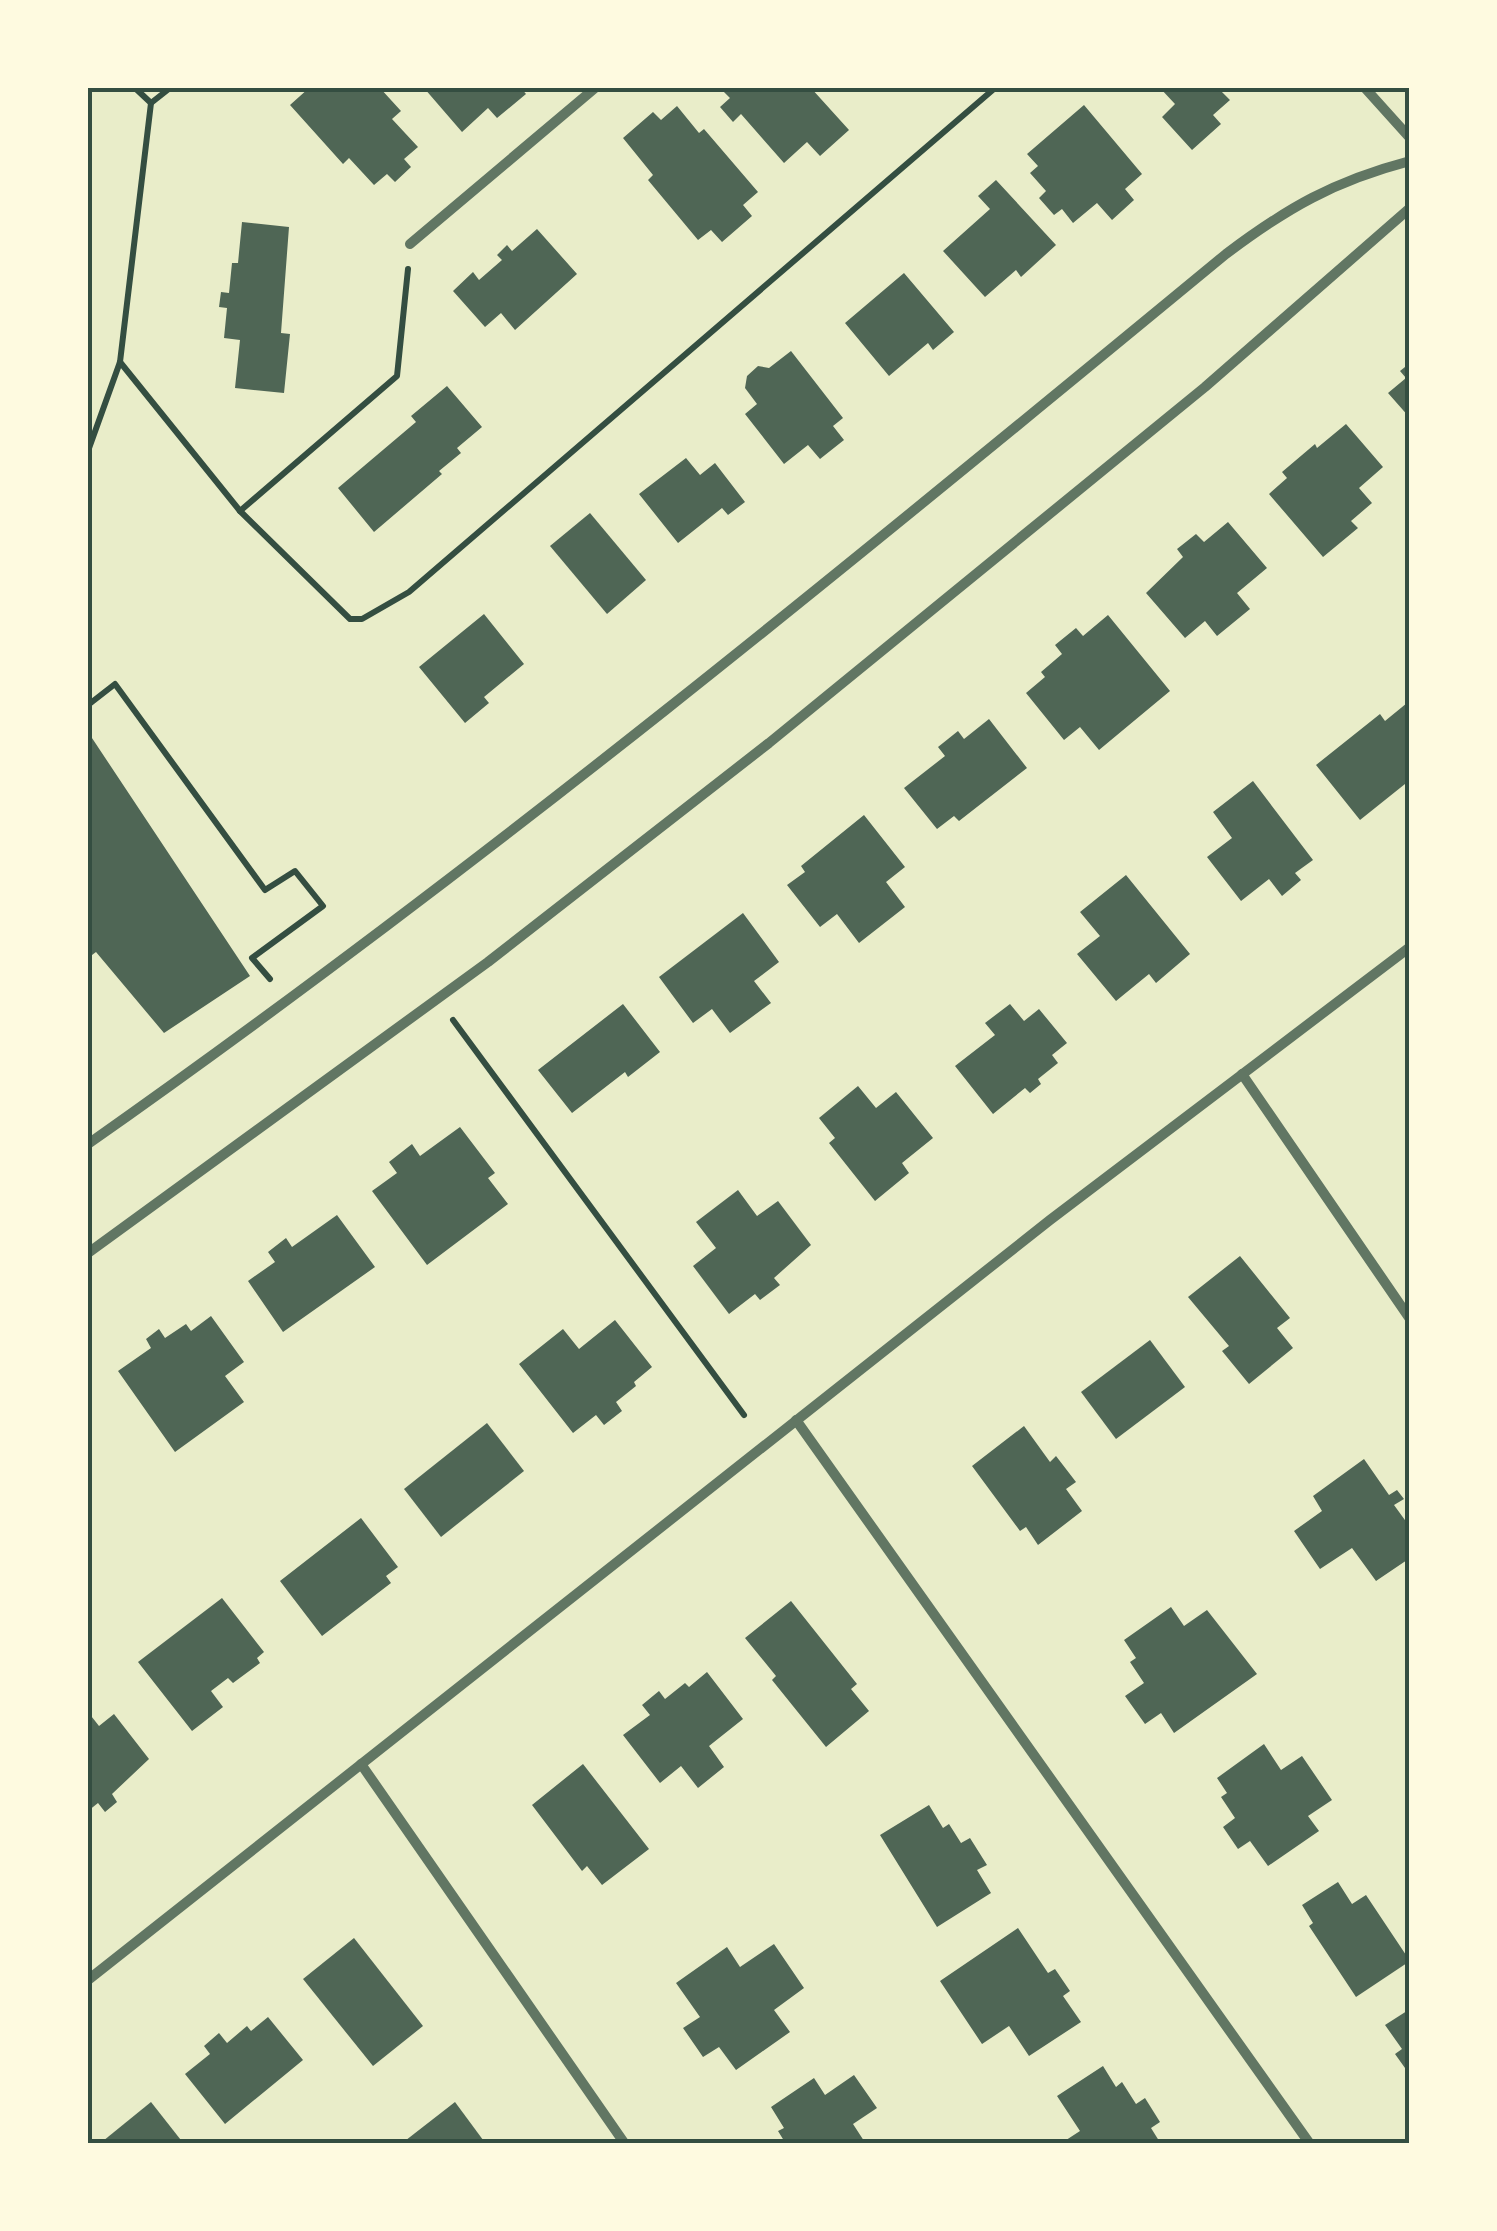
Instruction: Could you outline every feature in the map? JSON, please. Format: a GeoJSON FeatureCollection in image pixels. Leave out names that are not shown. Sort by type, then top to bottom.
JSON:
{"type":"FeatureCollection","features":[{"type":"Feature","properties":{"kind":"street"},"geometry":{"type":"LineString","coordinates":[[410,244],[594,88]]}},
{"type":"Feature","properties":{"kind":"street"},"geometry":{"type":"LineString","coordinates":[[1365,88],[1410,138]]}},
{"type":"Feature","properties":{"kind":"street"},"geometry":{"type":"LineString","coordinates":[[88,1144],[288,1001],[714,674],[1262,227],[1324,190],[1410,161]]}},
{"type":"Feature","properties":{"kind":"street"},"geometry":{"type":"LineString","coordinates":[[88,1253],[437,999],[769,743],[1205,387],[1410,208]]}},
{"type":"Feature","properties":{"kind":"street"},"geometry":{"type":"LineString","coordinates":[[88,1980],[796,1420],[1410,947]]}},
{"type":"Feature","properties":{"kind":"street"},"geometry":{"type":"LineString","coordinates":[[1242,1074],[1410,1320]]}},
{"type":"Feature","properties":{"kind":"street"},"geometry":{"type":"LineString","coordinates":[[796,1420],[1310,2144]]}},
{"type":"Feature","properties":{"kind":"street"},"geometry":{"type":"LineString","coordinates":[[360,1764],[625,2144]]}},
{"type":"Feature","properties":{"kind":"path"},"geometry":{"type":"LineString","coordinates":[[135,88],[152,104]]}},
{"type":"Feature","properties":{"kind":"path"},"geometry":{"type":"LineString","coordinates":[[88,450],[120,362],[152,104],[170,88]]}},
{"type":"Feature","properties":{"kind":"path"},"geometry":{"type":"LineString","coordinates":[[120,362],[240,511],[350,619],[362,619],[424,580],[995,88]]}},
{"type":"Feature","properties":{"kind":"path"},"geometry":{"type":"LineString","coordinates":[[240,511],[397,376],[410,244]]}},
{"type":"Feature","properties":{"kind":"path"},"geometry":{"type":"LineString","coordinates":[[88,705],[115,684],[265,890],[295,871],[323,906],[252,958],[288,1001]]}},
{"type":"Feature","properties":{"kind":"path"},"geometry":{"type":"LineString","coordinates":[[437,999],[744,1416]]}},
{"type":"Feature","properties":{"kind":"building"},"geometry":{"type":"Polygon","coordinates":[[[309,88],[380,88],[401,111],[392,119],[418,147],[404,159],[411,167],[395,182],[387,174],[374,185],[349,158],[343,164],[290,105],[309,88]]]}},
{"type":"Feature","properties":{"kind":"building"},"geometry":{"type":"Polygon","coordinates":[[[424,88],[521,88],[526,94],[497,118],[488,108],[462,132],[424,88]]]}},
{"type":"Feature","properties":{"kind":"building"},"geometry":{"type":"Polygon","coordinates":[[[720,88],[811,88],[849,130],[820,156],[807,142],[784,163],[741,114],[733,122],[720,107],[730,98],[720,88]]]}},
{"type":"Feature","properties":{"kind":"building"},"geometry":{"type":"Polygon","coordinates":[[[1160,88],[1218,88],[1230,100],[1213,115],[1221,124],[1192,150],[1162,117],[1175,104],[1160,88]]]}},
{"type":"Feature","properties":{"kind":"building"},"geometry":{"type":"Polygon","coordinates":[[[1084,105],[1142,174],[1125,189],[1134,200],[1112,220],[1097,203],[1073,223],[1062,209],[1054,215],[1039,198],[1046,191],[1030,173],[1038,166],[1027,154],[1084,105]]]}},
{"type":"Feature","properties":{"kind":"building"},"geometry":{"type":"Polygon","coordinates":[[[677,106],[699,133],[704,129],[758,192],[743,205],[752,216],[722,242],[711,230],[698,240],[648,180],[653,175],[623,138],[653,112],[661,120],[677,106]]]}},
{"type":"Feature","properties":{"kind":"building"},"geometry":{"type":"Polygon","coordinates":[[[996,180],[1056,245],[1021,277],[1016,270],[985,297],[943,251],[990,209],[978,196],[996,180]]]}},
{"type":"Feature","properties":{"kind":"building"},"geometry":{"type":"Polygon","coordinates":[[[242,222],[289,227],[281,333],[290,334],[284,393],[235,388],[240,340],[224,338],[227,308],[219,307],[221,292],[229,293],[232,263],[238,263],[242,222]]]}},
{"type":"Feature","properties":{"kind":"building"},"geometry":{"type":"Polygon","coordinates":[[[537,229],[577,274],[515,330],[501,313],[485,327],[453,291],[473,272],[479,280],[502,260],[497,255],[507,245],[512,251],[537,229]]]}},
{"type":"Feature","properties":{"kind":"building"},"geometry":{"type":"Polygon","coordinates":[[[904,273],[954,332],[933,350],[928,343],[889,376],[845,323],[904,273]]]}},
{"type":"Feature","properties":{"kind":"building"},"geometry":{"type":"Polygon","coordinates":[[[791,351],[843,418],[833,426],[844,440],[820,459],[808,445],[784,464],[745,414],[757,404],[745,388],[747,376],[758,366],[769,368],[791,351]]]}},
{"type":"Feature","properties":{"kind":"building"},"geometry":{"type":"Polygon","coordinates":[[[1410,363],[1410,418],[1388,393],[1406,378],[1400,371],[1410,363]]]}},
{"type":"Feature","properties":{"kind":"building"},"geometry":{"type":"Polygon","coordinates":[[[447,386],[482,427],[457,448],[461,453],[439,471],[442,474],[374,532],[338,488],[416,422],[411,416],[447,386]]]}},
{"type":"Feature","properties":{"kind":"building"},"geometry":{"type":"Polygon","coordinates":[[[1346,424],[1383,467],[1359,488],[1372,503],[1351,521],[1358,528],[1323,557],[1269,494],[1287,478],[1282,472],[1346,424]]]}},
{"type":"Feature","properties":{"kind":"building"},"geometry":{"type":"Polygon","coordinates":[[[686,458],[700,475],[715,463],[745,502],[728,515],[722,508],[678,543],[639,494],[686,458]]]}},
{"type":"Feature","properties":{"kind":"building"},"geometry":{"type":"Polygon","coordinates":[[[590,513],[646,580],[607,614],[550,546],[590,513]]]}},
{"type":"Feature","properties":{"kind":"building"},"geometry":{"type":"Polygon","coordinates":[[[1228,522],[1267,568],[1237,593],[1250,609],[1217,636],[1205,621],[1185,638],[1146,593],[1183,557],[1177,549],[1196,534],[1204,542],[1228,522]]]}},
{"type":"Feature","properties":{"kind":"building"},"geometry":{"type":"Polygon","coordinates":[[[484,614],[524,664],[484,697],[489,703],[465,723],[419,667],[484,614]]]}},
{"type":"Feature","properties":{"kind":"building"},"geometry":{"type":"Polygon","coordinates":[[[1108,615],[1170,691],[1099,750],[1080,727],[1064,740],[1026,693],[1045,677],[1041,672],[1062,654],[1055,645],[1076,628],[1083,636],[1108,615]]]}},
{"type":"Feature","properties":{"kind":"building"},"geometry":{"type":"Polygon","coordinates":[[[1407,703],[1410,780],[1360,820],[1316,765],[1380,714],[1385,721],[1407,703]]]}},
{"type":"Feature","properties":{"kind":"building"},"geometry":{"type":"Polygon","coordinates":[[[989,719],[1027,768],[959,821],[954,816],[937,829],[904,788],[945,756],[938,747],[958,731],[964,739],[989,719]]]}},
{"type":"Feature","properties":{"kind":"building"},"geometry":{"type":"Polygon","coordinates":[[[88,732],[250,976],[164,1033],[96,952],[88,958],[88,732]]]}},
{"type":"Feature","properties":{"kind":"building"},"geometry":{"type":"Polygon","coordinates":[[[1253,781],[1313,860],[1295,873],[1301,880],[1282,896],[1269,879],[1241,901],[1207,857],[1232,838],[1213,812],[1253,781]]]}},
{"type":"Feature","properties":{"kind":"building"},"geometry":{"type":"Polygon","coordinates":[[[864,815],[905,867],[886,882],[905,907],[859,943],[837,914],[820,927],[787,885],[805,872],[801,866],[864,815]]]}},
{"type":"Feature","properties":{"kind":"building"},"geometry":{"type":"Polygon","coordinates":[[[1126,875],[1190,954],[1156,983],[1149,974],[1116,1001],[1077,954],[1100,936],[1080,912],[1126,875]]]}},
{"type":"Feature","properties":{"kind":"building"},"geometry":{"type":"Polygon","coordinates":[[[743,913],[779,962],[754,981],[771,1003],[730,1033],[712,1009],[693,1023],[659,977],[743,913]]]}},
{"type":"Feature","properties":{"kind":"building"},"geometry":{"type":"Polygon","coordinates":[[[623,1004],[660,1052],[628,1077],[625,1072],[572,1113],[538,1070],[623,1004]]]}},
{"type":"Feature","properties":{"kind":"building"},"geometry":{"type":"Polygon","coordinates":[[[1010,1004],[1024,1021],[1039,1009],[1067,1043],[1052,1055],[1058,1063],[1038,1079],[1041,1084],[1030,1093],[1025,1088],[993,1114],[955,1066],[995,1035],[985,1023],[1010,1004]]]}},
{"type":"Feature","properties":{"kind":"building"},"geometry":{"type":"Polygon","coordinates":[[[858,1086],[876,1108],[896,1092],[933,1138],[902,1163],[909,1173],[875,1201],[829,1143],[835,1138],[819,1118],[858,1086]]]}},
{"type":"Feature","properties":{"kind":"building"},"geometry":{"type":"Polygon","coordinates":[[[460,1127],[495,1173],[488,1178],[508,1204],[427,1265],[372,1191],[397,1173],[389,1162],[412,1144],[420,1156],[460,1127]]]}},
{"type":"Feature","properties":{"kind":"building"},"geometry":{"type":"Polygon","coordinates":[[[738,1190],[757,1216],[778,1201],[811,1245],[774,1278],[780,1285],[760,1300],[755,1294],[729,1314],[693,1266],[716,1248],[696,1222],[738,1190]]]}},
{"type":"Feature","properties":{"kind":"building"},"geometry":{"type":"Polygon","coordinates":[[[337,1215],[375,1267],[283,1332],[248,1281],[275,1262],[268,1252],[286,1238],[292,1247],[337,1215]]]}},
{"type":"Feature","properties":{"kind":"building"},"geometry":{"type":"Polygon","coordinates":[[[1240,1256],[1290,1318],[1277,1328],[1293,1348],[1249,1384],[1222,1351],[1229,1346],[1188,1297],[1240,1256]]]}},
{"type":"Feature","properties":{"kind":"building"},"geometry":{"type":"Polygon","coordinates":[[[211,1316],[244,1362],[225,1376],[244,1402],[175,1452],[118,1371],[151,1348],[146,1339],[159,1329],[165,1338],[186,1324],[191,1331],[211,1316]]]}},
{"type":"Feature","properties":{"kind":"building"},"geometry":{"type":"Polygon","coordinates":[[[615,1320],[652,1367],[616,1402],[622,1411],[604,1425],[596,1415],[573,1433],[519,1364],[563,1329],[579,1349],[615,1320]]]}},
{"type":"Feature","properties":{"kind":"building"},"geometry":{"type":"Polygon","coordinates":[[[1150,1340],[1185,1387],[1116,1439],[1081,1392],[1150,1340]]]}},
{"type":"Feature","properties":{"kind":"building"},"geometry":{"type":"Polygon","coordinates":[[[487,1423],[524,1471],[441,1537],[404,1489],[487,1423]]]}},
{"type":"Feature","properties":{"kind":"building"},"geometry":{"type":"Polygon","coordinates":[[[1024,1426],[1050,1462],[1056,1456],[1076,1482],[1066,1489],[1082,1511],[1038,1545],[1026,1527],[1020,1531],[972,1466],[1024,1426]]]}},
{"type":"Feature","properties":{"kind":"building"},"geometry":{"type":"Polygon","coordinates":[[[1364,1459],[1389,1495],[1397,1490],[1404,1499],[1394,1505],[1410,1527],[1410,1558],[1376,1581],[1352,1548],[1320,1569],[1294,1531],[1322,1511],[1313,1496],[1364,1459]]]}},
{"type":"Feature","properties":{"kind":"building"},"geometry":{"type":"Polygon","coordinates":[[[361,1518],[398,1567],[386,1576],[391,1583],[322,1636],[280,1581],[361,1518]]]}},
{"type":"Feature","properties":{"kind":"building"},"geometry":{"type":"Polygon","coordinates":[[[222,1598],[264,1652],[257,1658],[260,1663],[233,1683],[228,1678],[211,1691],[223,1707],[192,1731],[138,1662],[222,1598]]]}},
{"type":"Feature","properties":{"kind":"building"},"geometry":{"type":"Polygon","coordinates":[[[791,1601],[857,1684],[851,1689],[869,1711],[826,1747],[772,1680],[776,1676],[745,1638],[791,1601]]]}},
{"type":"Feature","properties":{"kind":"building"},"geometry":{"type":"Polygon","coordinates":[[[1171,1607],[1184,1626],[1207,1610],[1257,1674],[1174,1733],[1161,1713],[1145,1724],[1125,1696],[1144,1683],[1130,1662],[1136,1658],[1124,1640],[1171,1607]]]}},
{"type":"Feature","properties":{"kind":"building"},"geometry":{"type":"Polygon","coordinates":[[[707,1672],[743,1719],[709,1746],[724,1767],[698,1788],[681,1766],[660,1783],[623,1735],[650,1715],[642,1705],[659,1691],[665,1699],[707,1672]]]}},
{"type":"Feature","properties":{"kind":"building"},"geometry":{"type":"Polygon","coordinates":[[[88,1712],[99,1726],[114,1714],[149,1759],[112,1794],[117,1802],[105,1812],[98,1803],[88,1811],[88,1712]]]}},
{"type":"Feature","properties":{"kind":"building"},"geometry":{"type":"Polygon","coordinates":[[[1264,1744],[1281,1770],[1302,1756],[1332,1800],[1308,1816],[1319,1831],[1268,1866],[1250,1841],[1238,1849],[1223,1827],[1235,1818],[1221,1797],[1227,1793],[1217,1778],[1264,1744]]]}},
{"type":"Feature","properties":{"kind":"building"},"geometry":{"type":"Polygon","coordinates":[[[583,1764],[649,1849],[602,1885],[587,1866],[582,1871],[532,1805],[583,1764]]]}},
{"type":"Feature","properties":{"kind":"building"},"geometry":{"type":"Polygon","coordinates":[[[929,1805],[943,1828],[949,1824],[961,1843],[970,1838],[987,1865],[977,1870],[991,1893],[937,1927],[880,1835],[929,1805]]]}},
{"type":"Feature","properties":{"kind":"building"},"geometry":{"type":"Polygon","coordinates":[[[1338,1882],[1352,1904],[1366,1895],[1410,1961],[1356,1997],[1309,1926],[1313,1923],[1302,1905],[1338,1882]]]}},
{"type":"Feature","properties":{"kind":"building"},"geometry":{"type":"Polygon","coordinates":[[[1018,1928],[1048,1973],[1055,1969],[1070,1991],[1063,1996],[1081,2022],[1029,2056],[1009,2026],[982,2044],[940,1981],[1018,1928]]]}},
{"type":"Feature","properties":{"kind":"building"},"geometry":{"type":"Polygon","coordinates":[[[354,1938],[423,2026],[373,2066],[303,1979],[354,1938]]]}},
{"type":"Feature","properties":{"kind":"building"},"geometry":{"type":"Polygon","coordinates":[[[774,1944],[804,1988],[774,2010],[790,2032],[736,2070],[719,2047],[703,2057],[683,2028],[700,2017],[676,1983],[727,1947],[740,1967],[774,1944]]]}},
{"type":"Feature","properties":{"kind":"building"},"geometry":{"type":"Polygon","coordinates":[[[1410,2009],[1410,2075],[1395,2054],[1402,2049],[1385,2025],[1410,2009]]]}},
{"type":"Feature","properties":{"kind":"building"},"geometry":{"type":"Polygon","coordinates":[[[268,2017],[303,2060],[225,2124],[185,2074],[210,2054],[204,2046],[219,2033],[227,2043],[247,2026],[251,2031],[268,2017]]]}},
{"type":"Feature","properties":{"kind":"building"},"geometry":{"type":"Polygon","coordinates":[[[1103,2066],[1116,2087],[1122,2082],[1136,2104],[1145,2098],[1160,2122],[1151,2128],[1161,2144],[1060,2144],[1080,2131],[1057,2096],[1103,2066]]]}},
{"type":"Feature","properties":{"kind":"building"},"geometry":{"type":"Polygon","coordinates":[[[854,2075],[877,2108],[853,2124],[866,2144],[786,2144],[778,2131],[784,2128],[771,2107],[814,2078],[825,2095],[854,2075]]]}},
{"type":"Feature","properties":{"kind":"building"},"geometry":{"type":"Polygon","coordinates":[[[151,2102],[184,2144],[105,2144],[103,2141],[151,2102]]]}},
{"type":"Feature","properties":{"kind":"building"},"geometry":{"type":"Polygon","coordinates":[[[455,2102],[486,2144],[401,2144],[455,2102]]]}}]}
